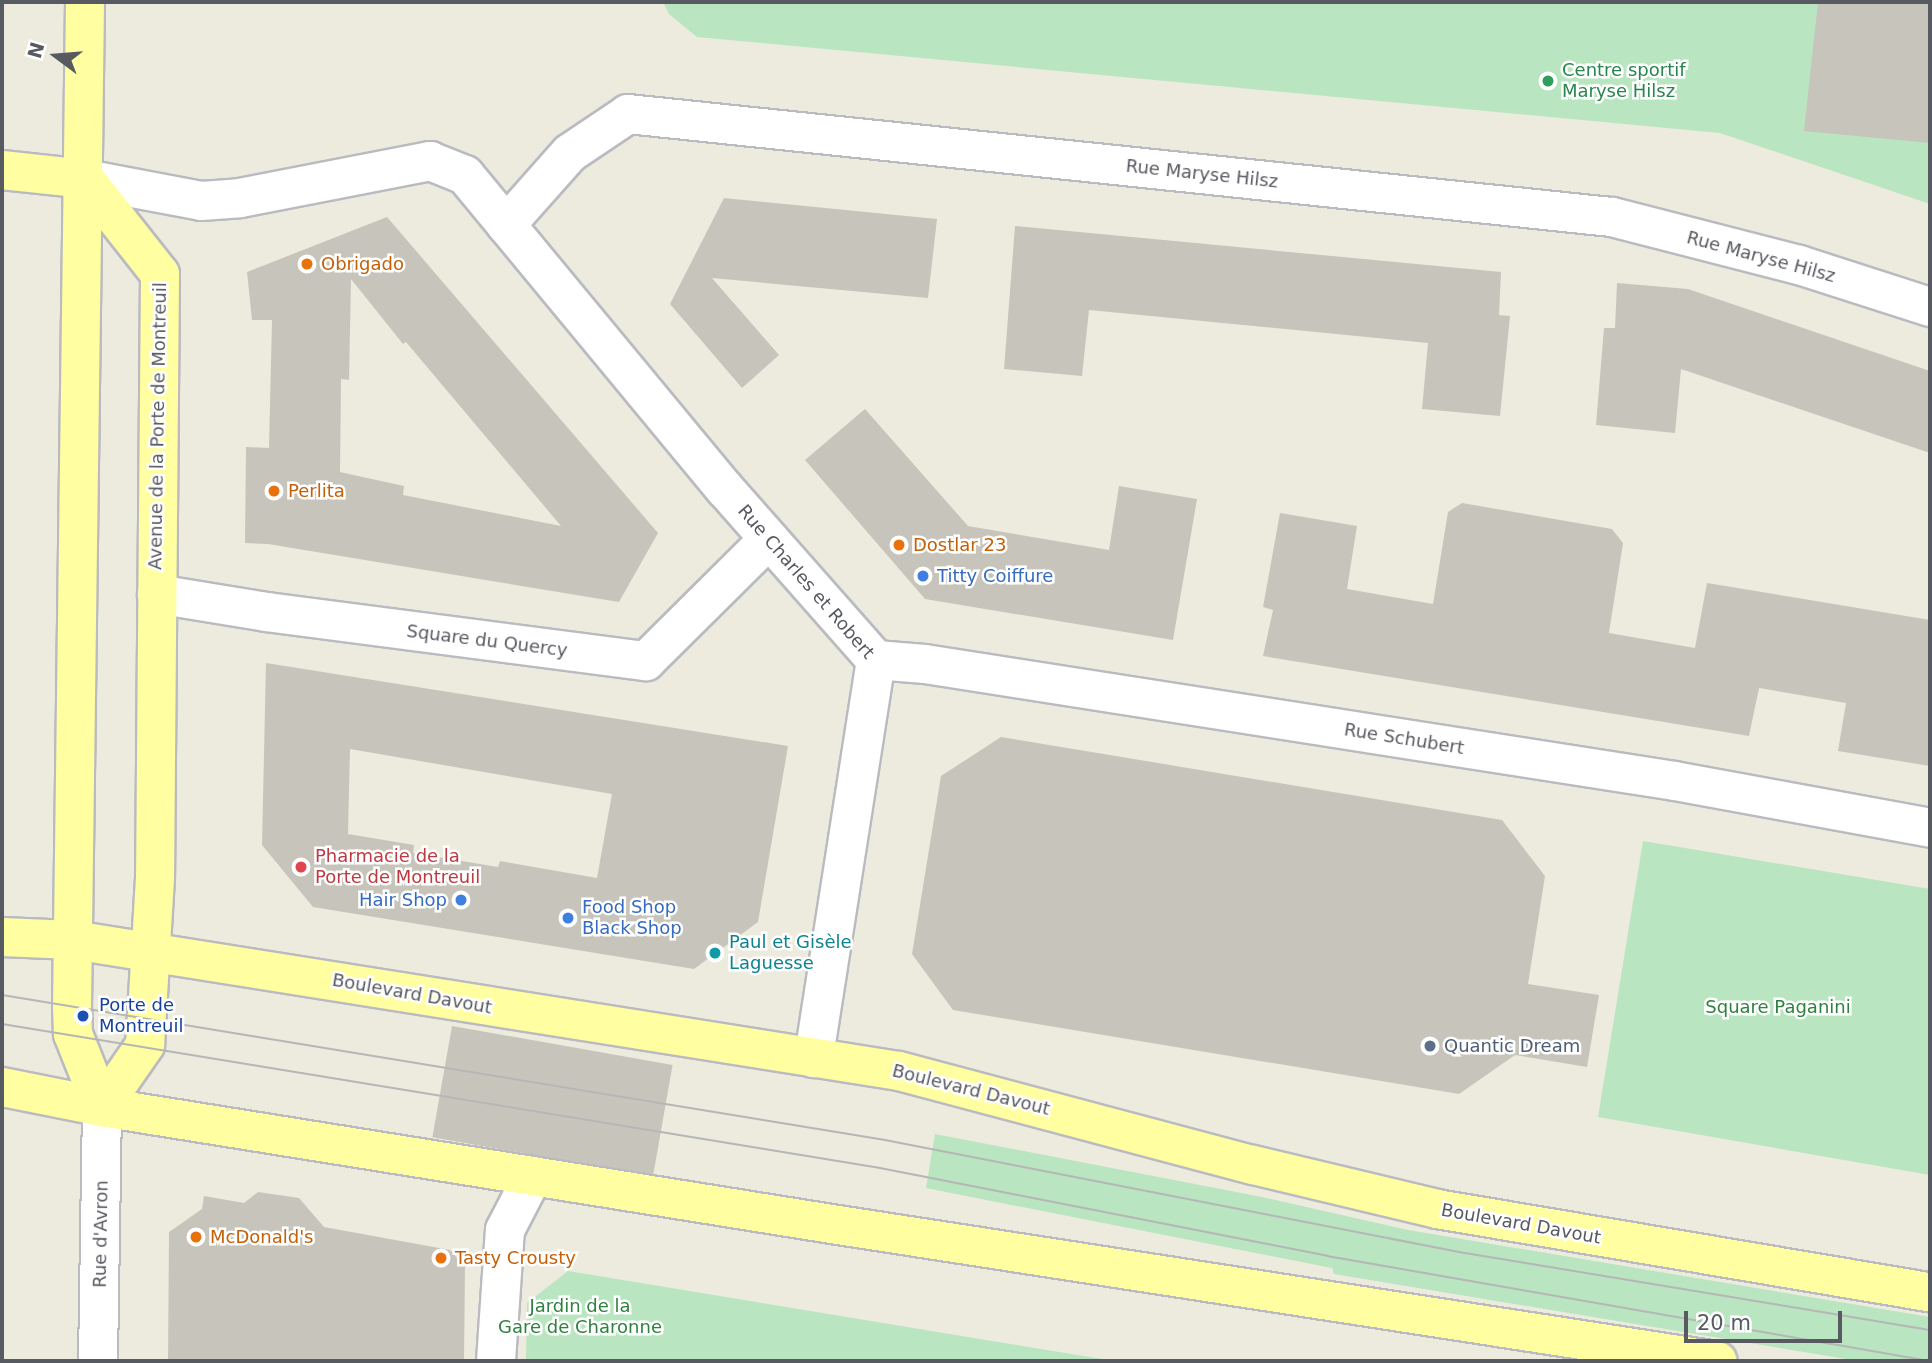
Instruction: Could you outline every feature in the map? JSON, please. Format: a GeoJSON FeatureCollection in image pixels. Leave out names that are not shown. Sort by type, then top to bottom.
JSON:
{"type":"FeatureCollection","features":[{"type":"Feature","properties":{"kind":"main road"},"geometry":{"type":"LineString","coordinates":[[85,2],[81,157],[85,179],[81,273],[73,1034],[102,1107]]}},
{"type":"Feature","properties":{"kind":"main road"},"geometry":{"type":"LineString","coordinates":[[2,170],[85,179]]}},
{"type":"Feature","properties":{"kind":"main road","name":"Avenue de la Porte de Montreuil"},"geometry":{"type":"LineString","coordinates":[[85,179],[160,274],[155,878],[145,1045],[102,1107]]}},
{"type":"Feature","properties":{"kind":"main road","name":"Boulevard Davout"},"geometry":{"type":"LineString","coordinates":[[2,937],[73,940],[932,1077],[1253,1165],[1437,1209],[1930,1292]]}},
{"type":"Feature","properties":{"kind":"main road"},"geometry":{"type":"LineString","coordinates":[[2,1087],[102,1107],[533,1176],[1718,1361]]}},
{"type":"Feature","properties":{"kind":"street","name":"Rue Maryse Hilsz"},"geometry":{"type":"LineString","coordinates":[[506,225],[569,153],[628,114],[1612,217],[1799,265],[1930,307]]}},
{"type":"Feature","properties":{"kind":"street","name":"Rue Charles et Robert"},"geometry":{"type":"LineString","coordinates":[[85,179],[201,201],[240,198],[430,161],[465,175],[769,539],[876,660],[814,1058]]}},
{"type":"Feature","properties":{"kind":"street","name":"Square du Quercy"},"geometry":{"type":"LineString","coordinates":[[156,594],[267,612],[646,662],[769,539]]}},
{"type":"Feature","properties":{"kind":"street","name":"Rue Schubert"},"geometry":{"type":"LineString","coordinates":[[876,660],[925,664],[1675,781],[1930,828]]}},
{"type":"Feature","properties":{"kind":"street","name":"Rue d'Avron"},"geometry":{"type":"LineString","coordinates":[[99,1361],[102,1107]]}},
{"type":"Feature","properties":{"kind":"street"},"geometry":{"type":"LineString","coordinates":[[496,1361],[505,1230],[533,1176]]}},
{"type":"Feature","properties":{"kind":"green space","name":"Centre sportif Maryse Hilsz"},"geometry":{"type":"Polygon","coordinates":[[[663,2],[1930,2],[1930,204],[1720,133],[697,37],[669,14],[663,2]]]}},
{"type":"Feature","properties":{"kind":"green space","name":"Square Paganini"},"geometry":{"type":"Polygon","coordinates":[[[1643,841],[1930,889],[1930,1175],[1598,1117],[1643,841]]]}},
{"type":"Feature","properties":{"kind":"green space"},"geometry":{"type":"Polygon","coordinates":[[[935,1134],[1262,1197],[1408,1230],[1930,1317],[1930,1361],[1858,1361],[1334,1274],[1332,1268],[926,1188],[935,1134]]]}},
{"type":"Feature","properties":{"kind":"green space","name":"Jardin de la Gare de Charonne"},"geometry":{"type":"Polygon","coordinates":[[[568,1271],[1114,1361],[526,1361],[527,1303],[568,1271]]]}},
{"type":"Feature","properties":{"kind":"building"},"geometry":{"type":"Polygon","coordinates":[[[1818,2],[1930,2],[1930,143],[1804,131],[1818,2]]]}},
{"type":"Feature","properties":{"kind":"building"},"geometry":{"type":"Polygon","coordinates":[[[724,198],[937,219],[928,298],[712,278],[779,355],[742,388],[670,304],[724,198]]]}},
{"type":"Feature","properties":{"kind":"building"},"geometry":{"type":"Polygon","coordinates":[[[387,217],[658,533],[619,602],[268,544],[245,543],[246,447],[269,448],[272,320],[252,320],[247,272],[387,217]],[[351,279],[349,380],[341,379],[340,472],[404,486],[403,495],[561,526],[406,342],[403,344],[351,279]]]}},
{"type":"Feature","properties":{"kind":"building"},"geometry":{"type":"Polygon","coordinates":[[[1015,226],[1501,272],[1499,315],[1510,316],[1500,416],[1422,409],[1428,343],[1089,310],[1082,376],[1004,369],[1015,226]]]}},
{"type":"Feature","properties":{"kind":"building"},"geometry":{"type":"Polygon","coordinates":[[[1617,283],[1688,289],[1930,371],[1930,453],[1681,369],[1675,433],[1596,425],[1604,328],[1615,328],[1617,283]]]}},
{"type":"Feature","properties":{"kind":"building"},"geometry":{"type":"Polygon","coordinates":[[[865,409],[968,526],[1109,550],[1119,486],[1197,499],[1173,640],[925,599],[805,460],[865,409]]]}},
{"type":"Feature","properties":{"kind":"building"},"geometry":{"type":"Polygon","coordinates":[[[1462,503],[1612,529],[1623,543],[1609,633],[1695,648],[1707,583],[1930,620],[1930,766],[1838,751],[1846,703],[1759,688],[1749,736],[1263,656],[1273,610],[1263,607],[1280,513],[1357,526],[1347,589],[1433,604],[1448,512],[1462,503]]]}},
{"type":"Feature","properties":{"kind":"building"},"geometry":{"type":"Polygon","coordinates":[[[266,663],[788,746],[758,922],[694,969],[313,907],[262,845],[266,663]],[[350,749],[348,834],[414,845],[413,853],[498,867],[500,861],[597,878],[612,794],[350,749]]]}},
{"type":"Feature","properties":{"kind":"building"},"geometry":{"type":"Polygon","coordinates":[[[1001,737],[1502,820],[1545,876],[1528,984],[1599,995],[1587,1067],[1515,1055],[1459,1094],[953,1010],[912,954],[941,776],[1001,737]]]}},
{"type":"Feature","properties":{"kind":"building"},"geometry":{"type":"Polygon","coordinates":[[[452,1026],[673,1065],[653,1176],[432,1137],[452,1026]]]}},
{"type":"Feature","properties":{"kind":"building"},"geometry":{"type":"Polygon","coordinates":[[[258,1192],[299,1198],[324,1227],[450,1250],[465,1267],[464,1361],[168,1361],[169,1232],[202,1209],[204,1196],[244,1203],[258,1192]]]}},
{"type":"Feature","properties":{"kind":"tram line"},"geometry":{"type":"LineString","coordinates":[[2,995],[885,1140],[1459,1252],[1930,1330]]}},
{"type":"Feature","properties":{"kind":"tram line"},"geometry":{"type":"LineString","coordinates":[[2,1024],[880,1168],[1327,1256],[1929,1361]]}},
{"type":"Feature","properties":{"kind":"place","name":"Centre sportif Maryse Hilsz"},"geometry":{"type":"Point","coordinates":[1548,81]}},
{"type":"Feature","properties":{"kind":"place","name":"Obrigado"},"geometry":{"type":"Point","coordinates":[307,264]}},
{"type":"Feature","properties":{"kind":"place","name":"Perlita"},"geometry":{"type":"Point","coordinates":[274,491]}},
{"type":"Feature","properties":{"kind":"place","name":"Dostlar 23"},"geometry":{"type":"Point","coordinates":[899,545]}},
{"type":"Feature","properties":{"kind":"place","name":"Titty Coiffure"},"geometry":{"type":"Point","coordinates":[923,576]}},
{"type":"Feature","properties":{"kind":"place","name":"Pharmacie de la Porte de Montreuil"},"geometry":{"type":"Point","coordinates":[301,867]}},
{"type":"Feature","properties":{"kind":"place","name":"Hair Shop"},"geometry":{"type":"Point","coordinates":[461,900]}},
{"type":"Feature","properties":{"kind":"place","name":"Food Shop Black Shop"},"geometry":{"type":"Point","coordinates":[568,918]}},
{"type":"Feature","properties":{"kind":"place","name":"Paul et Gisèle Laguesse"},"geometry":{"type":"Point","coordinates":[715,953]}},
{"type":"Feature","properties":{"kind":"place","name":"Porte de Montreuil"},"geometry":{"type":"Point","coordinates":[83,1016]}},
{"type":"Feature","properties":{"kind":"place","name":"Quantic Dream"},"geometry":{"type":"Point","coordinates":[1430,1046]}},
{"type":"Feature","properties":{"kind":"place","name":"McDonald's"},"geometry":{"type":"Point","coordinates":[196,1237]}},
{"type":"Feature","properties":{"kind":"place","name":"Tasty Crousty"},"geometry":{"type":"Point","coordinates":[441,1258]}}]}
